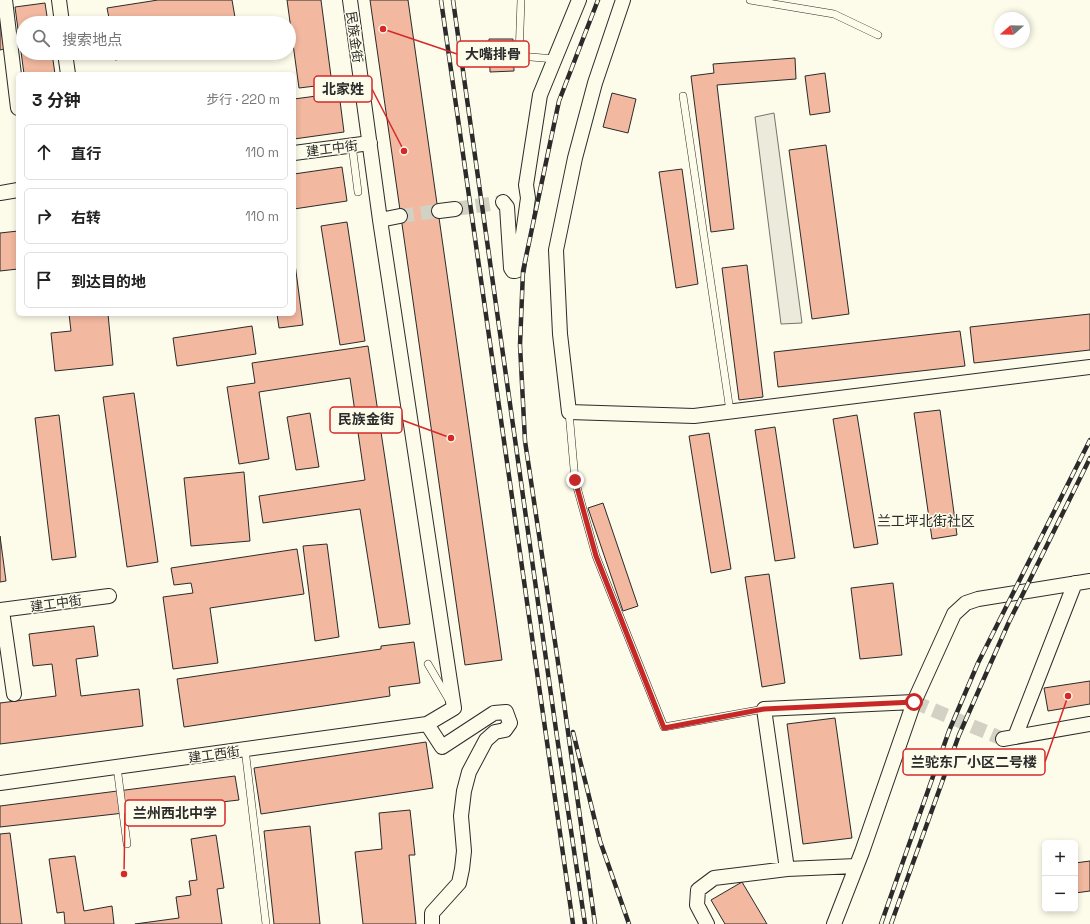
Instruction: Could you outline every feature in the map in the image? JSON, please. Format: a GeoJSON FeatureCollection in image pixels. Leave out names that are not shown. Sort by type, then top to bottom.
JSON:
{"type":"FeatureCollection","features":[{"type":"Feature","properties":{"kind":"street"},"geometry":{"type":"LineString","coordinates":[[5,0],[16,91]]}},
{"type":"Feature","properties":{"kind":"street"},"geometry":{"type":"LineString","coordinates":[[59,0],[61,16]]}},
{"type":"Feature","properties":{"kind":"street","name":"民族金街"},"geometry":{"type":"LineString","coordinates":[[350,0],[380,220],[454,708]]}},
{"type":"Feature","properties":{"kind":"street"},"geometry":{"type":"LineString","coordinates":[[503,202],[507,207],[511,268],[515,272],[518,270],[528,198],[526,185],[540,95],[579,0]]}},
{"type":"Feature","properties":{"kind":"street"},"geometry":{"type":"LineString","coordinates":[[622,0],[595,83],[575,158],[556,250],[560,334],[568,412],[694,416],[1090,367]]}},
{"type":"Feature","properties":{"kind":"street"},"geometry":{"type":"LineString","coordinates":[[66,60],[68,72]]}},
{"type":"Feature","properties":{"kind":"street","name":"建工中街"},"geometry":{"type":"LineString","coordinates":[[296,153],[370,144]]}},
{"type":"Feature","properties":{"kind":"street"},"geometry":{"type":"LineString","coordinates":[[0,193],[16,190]]}},
{"type":"Feature","properties":{"kind":"street"},"geometry":{"type":"LineString","coordinates":[[439,211],[455,209]]}},
{"type":"Feature","properties":{"kind":"street"},"geometry":{"type":"LineString","coordinates":[[380,220],[400,216]]}},
{"type":"Feature","properties":{"kind":"street"},"geometry":{"type":"LineString","coordinates":[[834,924],[914,702],[954,614],[966,603],[978,599],[1090,581]]}},
{"type":"Feature","properties":{"kind":"street"},"geometry":{"type":"LineString","coordinates":[[1076,583],[1009,738],[1090,724]]}},
{"type":"Feature","properties":{"kind":"street","name":"建工中街"},"geometry":{"type":"LineString","coordinates":[[14,694],[1,610],[109,596]]}},
{"type":"Feature","properties":{"kind":"street"},"geometry":{"type":"LineString","coordinates":[[787,868],[764,709],[914,702]]}},
{"type":"Feature","properties":{"kind":"street"},"geometry":{"type":"LineString","coordinates":[[432,924],[432,913],[459,883],[464,851],[461,816],[464,791],[469,772],[486,740],[496,732],[505,730],[510,723],[506,712],[494,713],[442,747],[427,724],[454,708]]}},
{"type":"Feature","properties":{"kind":"street","name":"建工西街"},"geometry":{"type":"LineString","coordinates":[[0,784],[427,724]]}},
{"type":"Feature","properties":{"kind":"street"},"geometry":{"type":"LineString","coordinates":[[707,924],[697,905],[698,890],[714,878],[787,868],[856,866]]}},
{"type":"Feature","properties":{"kind":"lane"},"geometry":{"type":"LineString","coordinates":[[521,0],[519,56],[554,59]]}},
{"type":"Feature","properties":{"kind":"lane"},"geometry":{"type":"LineString","coordinates":[[750,0],[834,14],[878,36]]}},
{"type":"Feature","properties":{"kind":"lane"},"geometry":{"type":"LineString","coordinates":[[683,96],[730,411]]}},
{"type":"Feature","properties":{"kind":"lane"},"geometry":{"type":"LineString","coordinates":[[352,145],[358,192]]}},
{"type":"Feature","properties":{"kind":"lane"},"geometry":{"type":"LineString","coordinates":[[568,412],[575,480],[596,556],[664,728],[764,709]]}},
{"type":"Feature","properties":{"kind":"lane"},"geometry":{"type":"LineString","coordinates":[[428,664],[454,708]]}},
{"type":"Feature","properties":{"kind":"lane"},"geometry":{"type":"LineString","coordinates":[[245,750],[266,924]]}},
{"type":"Feature","properties":{"kind":"lane"},"geometry":{"type":"LineString","coordinates":[[117,767],[127,844]]}},
{"type":"Feature","properties":{"kind":"shaded area"},"geometry":{"type":"Polygon","coordinates":[[[774,113],[802,323],[781,324],[755,117],[774,113]]]}},
{"type":"Feature","properties":{"kind":"building"},"geometry":{"type":"Polygon","coordinates":[[[158,0],[232,0],[235,16],[109,16],[107,8],[158,0]]]}},
{"type":"Feature","properties":{"kind":"building"},"geometry":{"type":"Polygon","coordinates":[[[287,0],[321,0],[332,84],[299,88],[295,60],[296,16],[289,16],[287,0]]]}},
{"type":"Feature","properties":{"kind":"building"},"geometry":{"type":"Polygon","coordinates":[[[370,0],[408,0],[502,660],[465,665],[370,0]]]}},
{"type":"Feature","properties":{"kind":"building"},"geometry":{"type":"Polygon","coordinates":[[[45,3],[47,16],[16,16],[15,7],[45,3]]]}},
{"type":"Feature","properties":{"kind":"building"},"geometry":{"type":"Polygon","coordinates":[[[0,19],[4,49],[0,50],[0,19]]]}},
{"type":"Feature","properties":{"kind":"building"},"geometry":{"type":"Polygon","coordinates":[[[489,39],[513,39],[514,71],[490,72],[489,39]]]}},
{"type":"Feature","properties":{"kind":"building"},"geometry":{"type":"Polygon","coordinates":[[[795,58],[796,79],[717,85],[734,229],[711,232],[691,76],[714,73],[713,64],[795,58]]]}},
{"type":"Feature","properties":{"kind":"building"},"geometry":{"type":"Polygon","coordinates":[[[22,60],[53,60],[55,72],[24,72],[22,60]]]}},
{"type":"Feature","properties":{"kind":"building"},"geometry":{"type":"Polygon","coordinates":[[[825,73],[830,112],[810,115],[805,76],[825,73]]]}},
{"type":"Feature","properties":{"kind":"building"},"geometry":{"type":"Polygon","coordinates":[[[339,93],[344,132],[296,139],[296,99],[339,93]]]}},
{"type":"Feature","properties":{"kind":"building"},"geometry":{"type":"Polygon","coordinates":[[[612,93],[636,99],[628,133],[603,127],[612,93]]]}},
{"type":"Feature","properties":{"kind":"building"},"geometry":{"type":"Polygon","coordinates":[[[826,145],[849,314],[812,319],[789,150],[826,145]]]}},
{"type":"Feature","properties":{"kind":"building"},"geometry":{"type":"Polygon","coordinates":[[[342,167],[347,201],[296,209],[296,174],[342,167]]]}},
{"type":"Feature","properties":{"kind":"building"},"geometry":{"type":"Polygon","coordinates":[[[682,169],[698,284],[676,288],[659,172],[682,169]]]}},
{"type":"Feature","properties":{"kind":"building"},"geometry":{"type":"Polygon","coordinates":[[[347,222],[365,341],[340,345],[321,226],[347,222]]]}},
{"type":"Feature","properties":{"kind":"building"},"geometry":{"type":"Polygon","coordinates":[[[16,231],[16,269],[0,271],[0,233],[16,231]]]}},
{"type":"Feature","properties":{"kind":"building"},"geometry":{"type":"Polygon","coordinates":[[[747,265],[763,397],[739,400],[722,268],[747,265]]]}},
{"type":"Feature","properties":{"kind":"building"},"geometry":{"type":"Polygon","coordinates":[[[296,271],[303,325],[279,328],[277,316],[296,316],[296,271]]]}},
{"type":"Feature","properties":{"kind":"building"},"geometry":{"type":"Polygon","coordinates":[[[1090,314],[1090,350],[974,363],[970,327],[1090,314]]]}},
{"type":"Feature","properties":{"kind":"building"},"geometry":{"type":"Polygon","coordinates":[[[69,316],[108,316],[113,365],[55,371],[51,333],[71,331],[69,316]]]}},
{"type":"Feature","properties":{"kind":"building"},"geometry":{"type":"Polygon","coordinates":[[[252,326],[256,354],[177,366],[173,338],[252,326]]]}},
{"type":"Feature","properties":{"kind":"building"},"geometry":{"type":"Polygon","coordinates":[[[960,331],[965,366],[778,387],[774,352],[960,331]]]}},
{"type":"Feature","properties":{"kind":"building"},"geometry":{"type":"Polygon","coordinates":[[[368,346],[410,624],[379,628],[360,509],[263,523],[259,496],[365,480],[350,378],[259,392],[269,459],[239,464],[227,387],[255,383],[252,363],[368,346]]]}},
{"type":"Feature","properties":{"kind":"building"},"geometry":{"type":"Polygon","coordinates":[[[134,393],[158,562],[127,567],[103,397],[134,393]]]}},
{"type":"Feature","properties":{"kind":"building"},"geometry":{"type":"Polygon","coordinates":[[[940,410],[957,535],[932,539],[914,413],[940,410]]]}},
{"type":"Feature","properties":{"kind":"building"},"geometry":{"type":"Polygon","coordinates":[[[310,413],[319,467],[296,470],[287,417],[310,413]]]}},
{"type":"Feature","properties":{"kind":"building"},"geometry":{"type":"Polygon","coordinates":[[[59,415],[76,557],[52,560],[35,418],[59,415]]]}},
{"type":"Feature","properties":{"kind":"building"},"geometry":{"type":"Polygon","coordinates":[[[857,415],[878,544],[854,548],[833,419],[857,415]]]}},
{"type":"Feature","properties":{"kind":"building"},"geometry":{"type":"Polygon","coordinates":[[[775,427],[795,558],[775,561],[755,430],[775,427]]]}},
{"type":"Feature","properties":{"kind":"building"},"geometry":{"type":"Polygon","coordinates":[[[709,433],[731,569],[711,573],[689,436],[709,433]]]}},
{"type":"Feature","properties":{"kind":"building"},"geometry":{"type":"Polygon","coordinates":[[[244,472],[250,541],[191,546],[184,478],[244,472]]]}},
{"type":"Feature","properties":{"kind":"building"},"geometry":{"type":"Polygon","coordinates":[[[603,503],[638,606],[623,611],[588,508],[603,503]]]}},
{"type":"Feature","properties":{"kind":"building"},"geometry":{"type":"Polygon","coordinates":[[[0,536],[6,581],[0,582],[0,536]]]}},
{"type":"Feature","properties":{"kind":"building"},"geometry":{"type":"Polygon","coordinates":[[[327,544],[339,637],[315,641],[303,546],[327,544]]]}},
{"type":"Feature","properties":{"kind":"building"},"geometry":{"type":"Polygon","coordinates":[[[297,549],[304,594],[210,608],[218,663],[173,669],[163,597],[193,593],[191,583],[174,585],[171,568],[297,549]]]}},
{"type":"Feature","properties":{"kind":"building"},"geometry":{"type":"Polygon","coordinates":[[[769,574],[785,683],[762,687],[745,577],[769,574]]]}},
{"type":"Feature","properties":{"kind":"building"},"geometry":{"type":"Polygon","coordinates":[[[893,583],[902,655],[860,659],[851,588],[893,583]]]}},
{"type":"Feature","properties":{"kind":"building"},"geometry":{"type":"Polygon","coordinates":[[[94,626],[98,656],[76,659],[81,696],[139,689],[143,726],[0,744],[0,703],[56,696],[52,664],[33,666],[29,634],[94,626]]]}},
{"type":"Feature","properties":{"kind":"building"},"geometry":{"type":"Polygon","coordinates":[[[414,642],[420,683],[389,687],[390,696],[184,727],[177,679],[381,649],[381,646],[414,642]]]}},
{"type":"Feature","properties":{"kind":"building"},"geometry":{"type":"Polygon","coordinates":[[[1090,681],[1090,704],[1048,711],[1044,688],[1090,681]]]}},
{"type":"Feature","properties":{"kind":"building"},"geometry":{"type":"Polygon","coordinates":[[[835,718],[852,838],[803,844],[787,724],[835,718]]]}},
{"type":"Feature","properties":{"kind":"building"},"geometry":{"type":"Polygon","coordinates":[[[426,742],[433,788],[261,814],[254,768],[426,742]]]}},
{"type":"Feature","properties":{"kind":"building"},"geometry":{"type":"Polygon","coordinates":[[[235,776],[239,800],[0,827],[0,806],[235,776]]]}},
{"type":"Feature","properties":{"kind":"building"},"geometry":{"type":"Polygon","coordinates":[[[410,810],[415,855],[409,855],[416,924],[363,924],[355,852],[382,849],[379,813],[410,810]]]}},
{"type":"Feature","properties":{"kind":"building"},"geometry":{"type":"Polygon","coordinates":[[[310,826],[320,924],[274,924],[264,831],[310,826]]]}},
{"type":"Feature","properties":{"kind":"building"},"geometry":{"type":"Polygon","coordinates":[[[10,833],[22,924],[0,924],[0,834],[10,833]]]}},
{"type":"Feature","properties":{"kind":"building"},"geometry":{"type":"Polygon","coordinates":[[[216,835],[224,888],[217,889],[222,924],[135,924],[179,918],[176,897],[191,895],[189,881],[197,880],[191,839],[216,835]]]}},
{"type":"Feature","properties":{"kind":"building"},"geometry":{"type":"Polygon","coordinates":[[[75,856],[84,911],[112,906],[114,924],[65,924],[64,912],[57,913],[49,859],[75,856]]]}},
{"type":"Feature","properties":{"kind":"building"},"geometry":{"type":"Polygon","coordinates":[[[1090,861],[1090,891],[1078,893],[1078,863],[1090,861]]]}},
{"type":"Feature","properties":{"kind":"building"},"geometry":{"type":"Polygon","coordinates":[[[742,882],[767,924],[725,924],[711,900],[742,882]]]}},
{"type":"Feature","properties":{"kind":"tunnel"},"geometry":{"type":"LineString","coordinates":[[455,209],[503,202]]}},
{"type":"Feature","properties":{"kind":"tunnel"},"geometry":{"type":"LineString","coordinates":[[400,216],[439,211]]}},
{"type":"Feature","properties":{"kind":"tunnel"},"geometry":{"type":"LineString","coordinates":[[914,702],[1003,739]]}},
{"type":"Feature","properties":{"kind":"railway"},"geometry":{"type":"LineString","coordinates":[[441,0],[573,924]]}},
{"type":"Feature","properties":{"kind":"railway"},"geometry":{"type":"LineString","coordinates":[[453,0],[557,737],[585,924]]}},
{"type":"Feature","properties":{"kind":"railway"},"geometry":{"type":"LineString","coordinates":[[595,924],[525,441],[520,345],[523,271],[559,101],[598,0]]}},
{"type":"Feature","properties":{"kind":"railway"},"geometry":{"type":"LineString","coordinates":[[881,924],[949,731],[978,663],[1090,440]]}},
{"type":"Feature","properties":{"kind":"railway"},"geometry":{"type":"LineString","coordinates":[[891,924],[959,735],[1008,624],[1090,458]]}},
{"type":"Feature","properties":{"kind":"railway"},"geometry":{"type":"LineString","coordinates":[[573,732],[600,841],[629,924]]}},
{"type":"Feature","properties":{"kind":"place","name":"大嘴排骨"},"geometry":{"type":"Point","coordinates":[383,29]}},
{"type":"Feature","properties":{"kind":"place","name":"北家姓"},"geometry":{"type":"Point","coordinates":[404,151]}},
{"type":"Feature","properties":{"kind":"place","name":"民族金街"},"geometry":{"type":"Point","coordinates":[451,438]}},
{"type":"Feature","properties":{"kind":"place","name":"兰驼东厂小区二号楼"},"geometry":{"type":"Point","coordinates":[1068,696]}},
{"type":"Feature","properties":{"kind":"place","name":"兰州西北中学"},"geometry":{"type":"Point","coordinates":[124,874]}},
{"type":"Feature","properties":{"kind":"district","name":"兰工坪北街社区"},"geometry":{"type":"Point","coordinates":[926,521]}},
{"type":"Feature","properties":{"kind":"route"},"geometry":{"type":"LineString","coordinates":[[575,480],[596,556],[664,728],[764,709],[914,702]]}}]}
